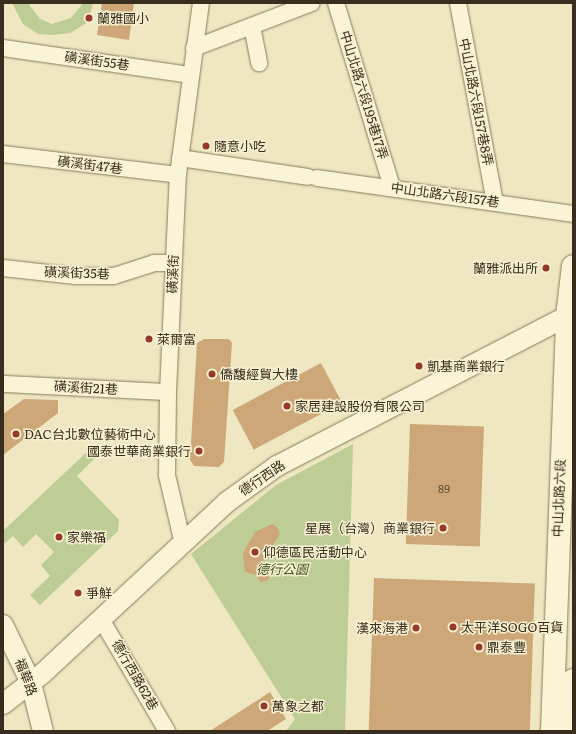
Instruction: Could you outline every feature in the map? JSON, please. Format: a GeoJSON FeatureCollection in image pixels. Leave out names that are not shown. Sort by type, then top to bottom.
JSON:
{"type":"FeatureCollection","features":[{"type":"Feature","properties":{"kind":"main road","name":"中山北路六段"},"geometry":{"type":"LineString","coordinates":[[552,731],[573,266]]}},
{"type":"Feature","properties":{"kind":"main road"},"geometry":{"type":"LineString","coordinates":[[570,731],[573,680]]}},
{"type":"Feature","properties":{"kind":"street","name":"磺溪街"},"geometry":{"type":"LineString","coordinates":[[183,544],[166,475],[168,392],[178,175],[201,3]]}},
{"type":"Feature","properties":{"kind":"street"},"geometry":{"type":"LineString","coordinates":[[194,48],[312,3]]}},
{"type":"Feature","properties":{"kind":"street","name":"中山北路六段195巷17弄"},"geometry":{"type":"LineString","coordinates":[[336,3],[392,188]]}},
{"type":"Feature","properties":{"kind":"street","name":"中山北路六段157巷8弄"},"geometry":{"type":"LineString","coordinates":[[458,3],[495,202]]}},
{"type":"Feature","properties":{"kind":"street"},"geometry":{"type":"LineString","coordinates":[[252,26],[259,63]]}},
{"type":"Feature","properties":{"kind":"street","name":"磺溪街55巷"},"geometry":{"type":"LineString","coordinates":[[3,48],[191,74]]}},
{"type":"Feature","properties":{"kind":"street","name":"磺溪街47巷"},"geometry":{"type":"LineString","coordinates":[[3,154],[178,175]]}},
{"type":"Feature","properties":{"kind":"street","name":"中山北路六段157巷"},"geometry":{"type":"LineString","coordinates":[[180,158],[573,214]]}},
{"type":"Feature","properties":{"kind":"street","name":"磺溪街35巷"},"geometry":{"type":"LineString","coordinates":[[3,268],[76,276],[114,276],[154,263],[173,263]]}},
{"type":"Feature","properties":{"kind":"street","name":"德行西路"},"geometry":{"type":"LineString","coordinates":[[3,704],[31,683],[101,620],[227,502],[276,466],[570,315]]}},
{"type":"Feature","properties":{"kind":"street","name":"磺溪街21巷"},"geometry":{"type":"LineString","coordinates":[[3,384],[168,392]]}},
{"type":"Feature","properties":{"kind":"street","name":"德行西路62巷"},"geometry":{"type":"LineString","coordinates":[[101,620],[167,731]]}},
{"type":"Feature","properties":{"kind":"street","name":"福華路"},"geometry":{"type":"LineString","coordinates":[[3,625],[31,683],[43,731]]}},
{"type":"Feature","properties":{"kind":"green space"},"geometry":{"type":"Polygon","coordinates":[[[12,3],[28,3],[40,19],[52,24],[71,18],[83,3],[93,3],[88,22],[70,33],[53,35],[38,34],[23,24],[12,3]]]}},
{"type":"Feature","properties":{"kind":"green space","name":"德行公園"},"geometry":{"type":"Polygon","coordinates":[[[353,444],[345,731],[286,731],[295,719],[191,554],[276,485],[353,444]]]}},
{"type":"Feature","properties":{"kind":"green space"},"geometry":{"type":"Polygon","coordinates":[[[89,450],[96,457],[77,476],[119,520],[118,531],[40,605],[30,595],[50,576],[41,565],[54,552],[36,534],[23,547],[13,536],[3,545],[3,531],[89,450]]]}},
{"type":"Feature","properties":{"kind":"building"},"geometry":{"type":"Polygon","coordinates":[[[102,3],[134,3],[129,40],[97,35],[102,3]]]}},
{"type":"Feature","properties":{"kind":"building","name":"僑馥經貿大樓"},"geometry":{"type":"Polygon","coordinates":[[[204,339],[229,339],[232,343],[224,462],[219,467],[194,466],[190,460],[197,343],[204,339]]]}},
{"type":"Feature","properties":{"kind":"building","name":"家居建設股份有限公司"},"geometry":{"type":"Polygon","coordinates":[[[321,363],[342,403],[254,450],[233,410],[321,363]]]}},
{"type":"Feature","properties":{"kind":"building","name":"DAC台北數位藝術中心"},"geometry":{"type":"Polygon","coordinates":[[[24,399],[58,400],[58,413],[3,455],[3,414],[24,399]]]}},
{"type":"Feature","properties":{"kind":"building"},"geometry":{"type":"Polygon","coordinates":[[[410,424],[484,427],[480,547],[406,544],[410,424]]]}},
{"type":"Feature","properties":{"kind":"building","name":"仰德區民活動中心"},"geometry":{"type":"Polygon","coordinates":[[[272,524],[277,527],[280,534],[261,564],[270,572],[268,580],[261,582],[256,575],[245,572],[243,553],[255,532],[272,524]]]}},
{"type":"Feature","properties":{"kind":"building","name":"太平洋SOGO百貨"},"geometry":{"type":"Polygon","coordinates":[[[374,578],[535,584],[530,731],[369,731],[374,578]]]}},
{"type":"Feature","properties":{"kind":"building","name":"萬象之都"},"geometry":{"type":"Polygon","coordinates":[[[270,692],[286,719],[267,731],[210,731],[270,692]]]}},
{"type":"Feature","properties":{"kind":"place","name":"蘭雅國小"},"geometry":{"type":"Point","coordinates":[89,18]}},
{"type":"Feature","properties":{"kind":"place","name":"隨意小吃"},"geometry":{"type":"Point","coordinates":[206,146]}},
{"type":"Feature","properties":{"kind":"place","name":"蘭雅派出所"},"geometry":{"type":"Point","coordinates":[546,268]}},
{"type":"Feature","properties":{"kind":"place","name":"萊爾富"},"geometry":{"type":"Point","coordinates":[149,339]}},
{"type":"Feature","properties":{"kind":"place","name":"凱基商業銀行"},"geometry":{"type":"Point","coordinates":[419,366]}},
{"type":"Feature","properties":{"kind":"place","name":"僑馥經貿大樓"},"geometry":{"type":"Point","coordinates":[212,374]}},
{"type":"Feature","properties":{"kind":"place","name":"家居建設股份有限公司"},"geometry":{"type":"Point","coordinates":[287,406]}},
{"type":"Feature","properties":{"kind":"place","name":"DAC台北數位藝術中心"},"geometry":{"type":"Point","coordinates":[16,434]}},
{"type":"Feature","properties":{"kind":"place","name":"國泰世華商業銀行"},"geometry":{"type":"Point","coordinates":[199,451]}},
{"type":"Feature","properties":{"kind":"place","name":"星展（台灣）商業銀行"},"geometry":{"type":"Point","coordinates":[443,528]}},
{"type":"Feature","properties":{"kind":"place","name":"家樂福"},"geometry":{"type":"Point","coordinates":[59,537]}},
{"type":"Feature","properties":{"kind":"place","name":"仰德區民活動中心"},"geometry":{"type":"Point","coordinates":[255,552]}},
{"type":"Feature","properties":{"kind":"place","name":"爭鮮"},"geometry":{"type":"Point","coordinates":[78,593]}},
{"type":"Feature","properties":{"kind":"place","name":"太平洋SOGO百貨"},"geometry":{"type":"Point","coordinates":[453,627]}},
{"type":"Feature","properties":{"kind":"place","name":"漢來海港"},"geometry":{"type":"Point","coordinates":[416,628]}},
{"type":"Feature","properties":{"kind":"place","name":"鼎泰豐"},"geometry":{"type":"Point","coordinates":[479,647]}},
{"type":"Feature","properties":{"kind":"place","name":"萬象之都"},"geometry":{"type":"Point","coordinates":[264,706]}}]}
